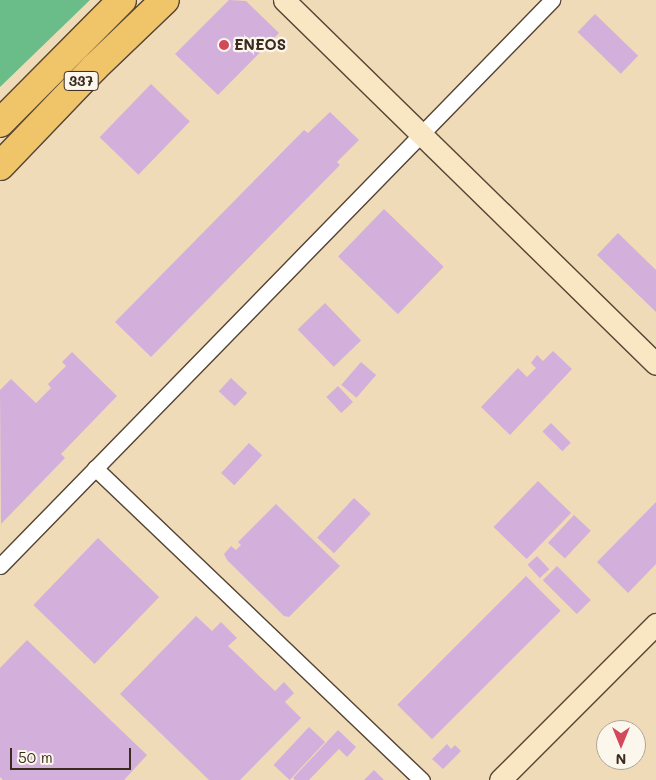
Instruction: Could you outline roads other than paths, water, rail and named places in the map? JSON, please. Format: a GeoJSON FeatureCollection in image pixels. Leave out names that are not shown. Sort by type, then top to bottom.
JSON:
{"type":"FeatureCollection","features":[{"type":"Feature","properties":{"kind":"highway","name":"337"},"geometry":{"type":"LineString","coordinates":[[0,123],[122,0]]}},
{"type":"Feature","properties":{"kind":"highway","name":"337"},"geometry":{"type":"LineString","coordinates":[[0,166],[94,68],[165,0]]}},
{"type":"Feature","properties":{"kind":"street"},"geometry":{"type":"LineString","coordinates":[[284,0],[656,364]]}},
{"type":"Feature","properties":{"kind":"street"},"geometry":{"type":"LineString","coordinates":[[0,566],[423,136],[552,0]]}},
{"type":"Feature","properties":{"kind":"street"},"geometry":{"type":"LineString","coordinates":[[95,468],[422,780]]}},
{"type":"Feature","properties":{"kind":"street"},"geometry":{"type":"LineString","coordinates":[[500,780],[656,624]]}},
{"type":"Feature","properties":{"kind":"place","name":"ENEOS"},"geometry":{"type":"Point","coordinates":[224,45]}}]}
